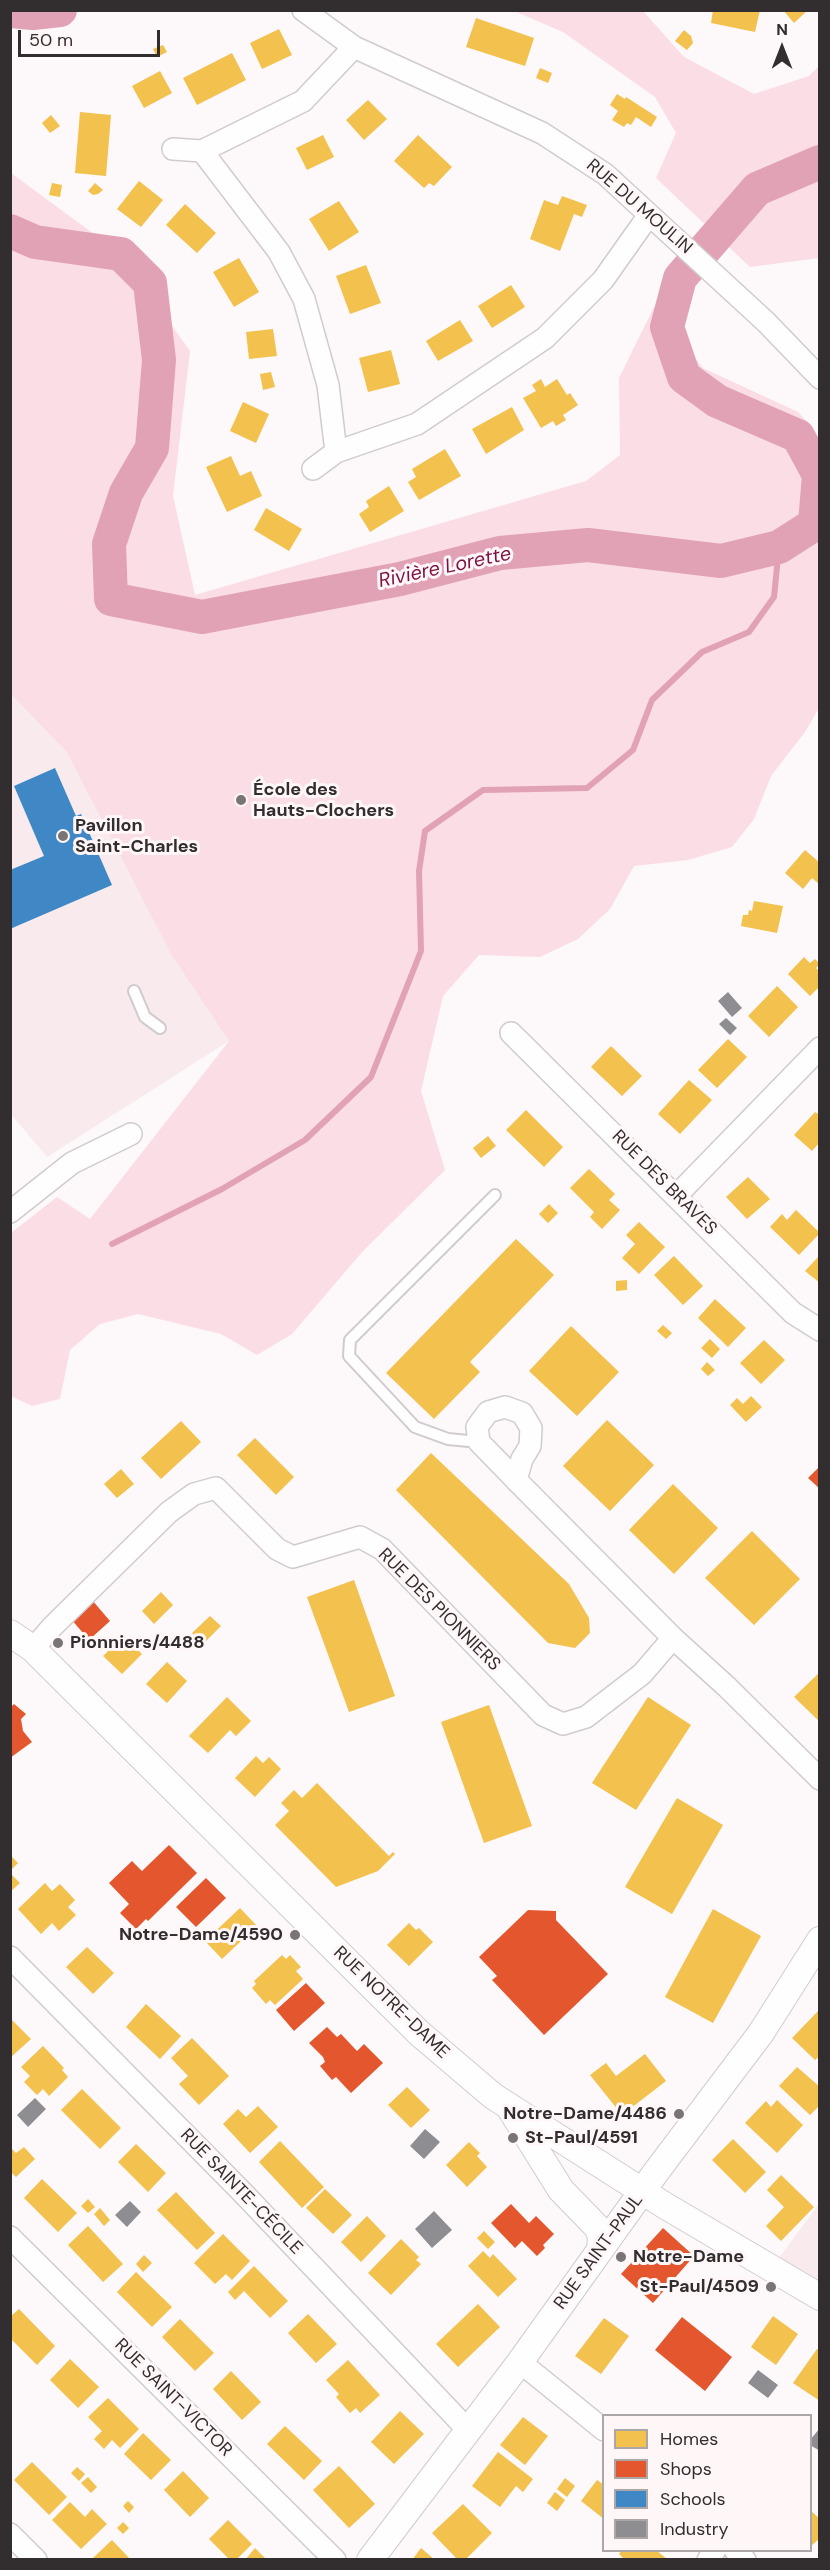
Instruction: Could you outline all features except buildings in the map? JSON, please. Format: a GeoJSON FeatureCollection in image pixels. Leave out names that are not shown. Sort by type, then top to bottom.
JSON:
{"type":"FeatureCollection","features":[{"type":"Feature","properties":{"kind":"street","name":"RUE DU MOULIN"},"geometry":{"type":"LineString","coordinates":[[303,10],[354,47],[542,134],[605,174],[744,301],[819,378]]}},
{"type":"Feature","properties":{"kind":"street"},"geometry":{"type":"LineString","coordinates":[[173,149],[202,151],[303,101],[354,47]]}},
{"type":"Feature","properties":{"kind":"street"},"geometry":{"type":"LineString","coordinates":[[202,151],[279,252],[304,299],[328,386],[336,452]]}},
{"type":"Feature","properties":{"kind":"street"},"geometry":{"type":"LineString","coordinates":[[314,469],[336,452],[417,424],[545,339],[603,280],[649,215]]}},
{"type":"Feature","properties":{"kind":"street","name":"RUE DES BRAVES"},"geometry":{"type":"LineString","coordinates":[[510,1033],[677,1195],[793,1312],[819,1330]]}},
{"type":"Feature","properties":{"kind":"street"},"geometry":{"type":"LineString","coordinates":[[677,1195],[819,1048]]}},
{"type":"Feature","properties":{"kind":"street"},"geometry":{"type":"LineString","coordinates":[[10,1212],[72,1163],[131,1134]]}},
{"type":"Feature","properties":{"kind":"street"},"geometry":{"type":"LineString","coordinates":[[516,1480],[522,1458],[532,1437],[528,1420],[522,1413],[505,1407],[488,1412],[477,1427],[479,1442],[516,1480],[673,1638],[727,1687],[819,1779]]}},
{"type":"Feature","properties":{"kind":"street","name":"RUE DES PIONNIERS"},"geometry":{"type":"LineString","coordinates":[[18,1637],[52,1627],[169,1512],[194,1494],[216,1488],[277,1549],[293,1557],[360,1537],[382,1549],[543,1715],[563,1724],[586,1717],[642,1674],[673,1638]]}},
{"type":"Feature","properties":{"kind":"street","name":"RUE NOTRE-DAME"},"geometry":{"type":"LineString","coordinates":[[18,1637],[419,2033],[470,2078],[509,2107],[644,2190],[664,2205],[819,2297]]}},
{"type":"Feature","properties":{"kind":"street","name":"RUE SAINT-PAUL"},"geometry":{"type":"LineString","coordinates":[[370,2559],[520,2362],[761,2033],[818,1946]]}},
{"type":"Feature","properties":{"kind":"street","name":"RUE SAINTE-CÉCILE"},"geometry":{"type":"LineString","coordinates":[[10,1957],[244,2194],[468,2430]]}},
{"type":"Feature","properties":{"kind":"street"},"geometry":{"type":"LineString","coordinates":[[509,2107],[561,2190],[597,2227],[601,2236],[600,2250]]}},
{"type":"Feature","properties":{"kind":"street","name":"RUE SAINT-VICTOR"},"geometry":{"type":"LineString","coordinates":[[10,2237],[335,2559]]}},
{"type":"Feature","properties":{"kind":"street"},"geometry":{"type":"LineString","coordinates":[[520,2362],[602,2429]]}},
{"type":"Feature","properties":{"kind":"street"},"geometry":{"type":"LineString","coordinates":[[10,2534],[36,2559]]}},
{"type":"Feature","properties":{"kind":"lane"},"geometry":{"type":"LineString","coordinates":[[134,991],[145,1017],[160,1028]]}},
{"type":"Feature","properties":{"kind":"lane"},"geometry":{"type":"LineString","coordinates":[[479,1442],[448,1439],[416,1427],[349,1356],[350,1340],[495,1195]]}},
{"type":"Feature","properties":{"kind":"shaded area"},"geometry":{"type":"Polygon","coordinates":[[[514,11],[643,11],[684,57],[754,94],[809,76],[819,66],[819,258],[750,267],[656,178],[676,133],[655,97],[563,32],[514,11]]]}},
{"type":"Feature","properties":{"kind":"shaded area"},"geometry":{"type":"Polygon","coordinates":[[[11,173],[121,254],[190,351],[173,496],[195,595],[586,481],[620,455],[619,378],[654,307],[703,368],[798,412],[811,426],[820,489],[819,708],[805,732],[771,776],[754,819],[732,847],[688,860],[634,866],[610,909],[578,939],[540,957],[479,955],[443,996],[421,1091],[445,1170],[363,1251],[292,1334],[257,1355],[221,1334],[138,1314],[100,1324],[70,1350],[60,1399],[32,1406],[11,1396],[11,1233],[57,1197],[90,1219],[229,1041],[171,954],[67,752],[11,694],[11,173]]]}},
{"type":"Feature","properties":{"kind":"shaded area"},"geometry":{"type":"Polygon","coordinates":[[[10,563],[229,1041],[47,1157],[11,1114],[10,563]]]}},
{"type":"Feature","properties":{"kind":"shaded area"},"geometry":{"type":"Polygon","coordinates":[[[819,2204],[819,2300],[770,2270],[819,2204]]]}},
{"type":"Feature","properties":{"kind":"waterway","name":"Rivière Lorette"},"geometry":{"type":"LineString","coordinates":[[10,11],[33,13],[60,10]]}},
{"type":"Feature","properties":{"kind":"waterway","name":"Rivière Lorette"},"geometry":{"type":"LineString","coordinates":[[10,231],[35,242],[121,254],[150,283],[159,360],[152,448],[126,493],[109,544],[111,599],[202,617],[400,579],[500,553],[588,545],[721,561],[779,547],[815,524],[819,475],[798,436],[717,401],[684,377],[667,327],[680,278],[757,189],[820,162]]}},
{"type":"Feature","properties":{"kind":"waterway"},"geometry":{"type":"LineString","coordinates":[[112,1244],[222,1189],[305,1140],[371,1077],[421,951],[419,871],[425,831],[483,790],[587,788],[633,750],[652,700],[702,652],[749,632],[774,597],[779,547]]}},
{"type":"Feature","properties":{"kind":"place","name":"École des Hauts-Clochers"},"geometry":{"type":"Point","coordinates":[241,800]}},
{"type":"Feature","properties":{"kind":"place","name":"Pavillon Saint-Charles"},"geometry":{"type":"Point","coordinates":[63,836]}},
{"type":"Feature","properties":{"kind":"place","name":"Pionniers/4488"},"geometry":{"type":"Point","coordinates":[58,1643]}},
{"type":"Feature","properties":{"kind":"place","name":"Notre-Dame/4590"},"geometry":{"type":"Point","coordinates":[295,1935]}},
{"type":"Feature","properties":{"kind":"place","name":"Notre-Dame/4486"},"geometry":{"type":"Point","coordinates":[679,2114]}},
{"type":"Feature","properties":{"kind":"place","name":"St-Paul/4591"},"geometry":{"type":"Point","coordinates":[513,2138]}},
{"type":"Feature","properties":{"kind":"place","name":"Notre-Dame"},"geometry":{"type":"Point","coordinates":[621,2257]}},
{"type":"Feature","properties":{"kind":"place","name":"St-Paul/4509"},"geometry":{"type":"Point","coordinates":[771,2287]}}]}
